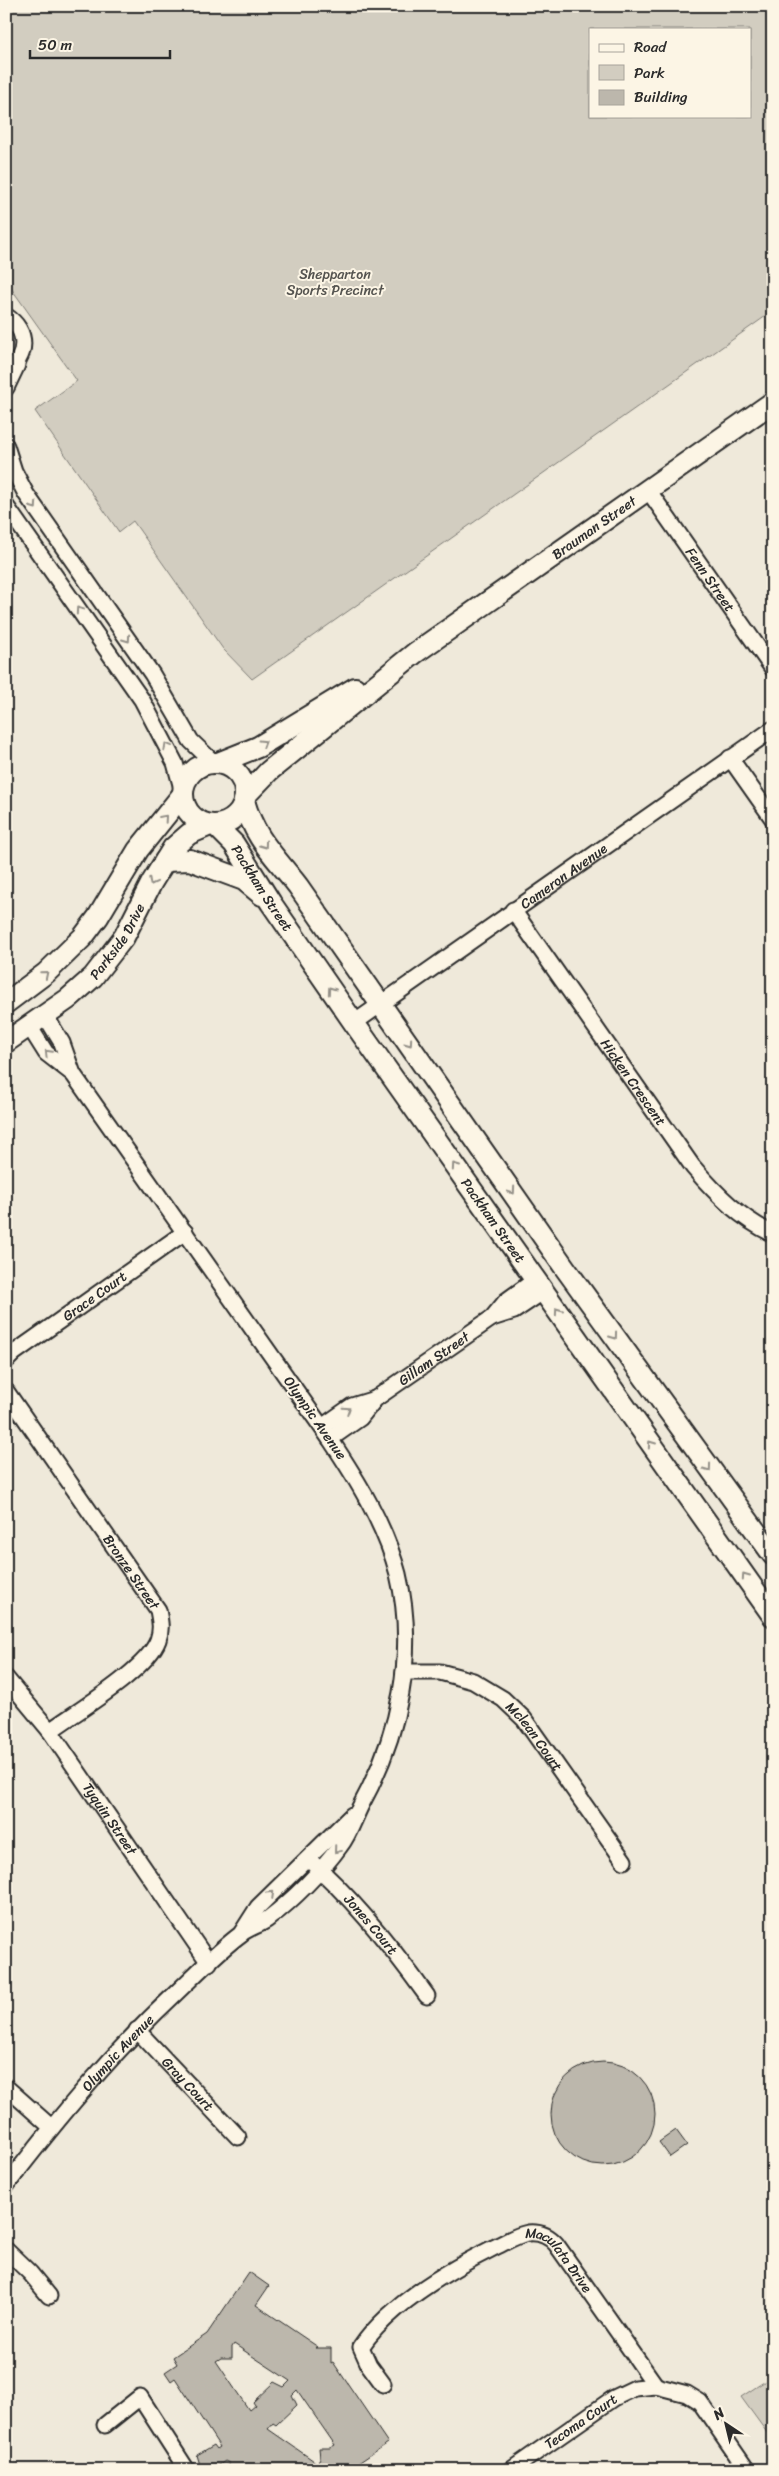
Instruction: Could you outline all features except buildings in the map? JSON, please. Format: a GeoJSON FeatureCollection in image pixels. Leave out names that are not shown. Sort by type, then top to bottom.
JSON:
{"type":"FeatureCollection","features":[{"type":"Feature","properties":{"kind":"street"},"geometry":{"type":"LineString","coordinates":[[6,316],[19,327],[23,337],[23,348],[6,388]]}},
{"type":"Feature","properties":{"kind":"street"},"geometry":{"type":"LineString","coordinates":[[6,372],[18,362]]}},
{"type":"Feature","properties":{"kind":"street","name":"Brauman Street"},"geometry":{"type":"LineString","coordinates":[[216,763],[258,747],[322,716],[773,402]]}},
{"type":"Feature","properties":{"kind":"street"},"geometry":{"type":"LineString","coordinates":[[6,446],[14,471],[26,494],[152,674],[189,738],[216,763],[232,768],[239,774],[243,782],[245,799],[234,818],[213,825],[197,820],[190,813],[186,806],[175,763],[142,700],[6,506]]}},
{"type":"Feature","properties":{"kind":"street","name":"Fenn Street"},"geometry":{"type":"LineString","coordinates":[[648,490],[773,669]]}},
{"type":"Feature","properties":{"kind":"street","name":"Brauman Street"},"geometry":{"type":"LineString","coordinates":[[245,799],[263,776],[322,716]]}},
{"type":"Feature","properties":{"kind":"street","name":"Cameron Avenue"},"geometry":{"type":"LineString","coordinates":[[354,1023],[773,729]]}},
{"type":"Feature","properties":{"kind":"street"},"geometry":{"type":"LineString","coordinates":[[730,758],[773,819]]}},
{"type":"Feature","properties":{"kind":"street"},"geometry":{"type":"LineString","coordinates":[[183,793],[191,773],[202,765],[216,763]]}},
{"type":"Feature","properties":{"kind":"street","name":"Parkside Drive"},"geometry":{"type":"LineString","coordinates":[[13,999],[55,966],[83,937],[98,917],[138,850],[183,793]]}},
{"type":"Feature","properties":{"kind":"street","name":"Packham Street"},"geometry":{"type":"LineString","coordinates":[[245,799],[257,836],[298,886],[565,1268],[773,1556]]}},
{"type":"Feature","properties":{"kind":"street","name":"Parkside Drive"},"geometry":{"type":"LineString","coordinates":[[6,1042],[81,988],[104,964],[133,923],[152,882],[181,840],[213,825]]}},
{"type":"Feature","properties":{"kind":"street","name":"Packham Street"},"geometry":{"type":"LineString","coordinates":[[213,825],[238,850],[271,903],[354,1023],[773,1616]]}},
{"type":"Feature","properties":{"kind":"street"},"geometry":{"type":"LineString","coordinates":[[165,861],[186,859],[233,876],[247,883],[271,903]]}},
{"type":"Feature","properties":{"kind":"street","name":"Hicken Crescent"},"geometry":{"type":"LineString","coordinates":[[513,910],[693,1167],[724,1202],[754,1225],[773,1234]]}},
{"type":"Feature","properties":{"kind":"street"},"geometry":{"type":"LineString","coordinates":[[13,999],[45,1015]]}},
{"type":"Feature","properties":{"kind":"street"},"geometry":{"type":"LineString","coordinates":[[13,999],[29,1026]]}},
{"type":"Feature","properties":{"kind":"street","name":"Olympic Avenue"},"geometry":{"type":"LineString","coordinates":[[45,1015],[62,1043],[72,1074]]}},
{"type":"Feature","properties":{"kind":"street","name":"Olympic Avenue"},"geometry":{"type":"LineString","coordinates":[[29,1026],[46,1052],[72,1074],[326,1433],[362,1487],[381,1527],[398,1575],[404,1625],[404,1672],[399,1707],[376,1779],[341,1846],[268,1920],[242,1932]]}},
{"type":"Feature","properties":{"kind":"street","name":"Grace Court"},"geometry":{"type":"LineString","coordinates":[[6,1361],[14,1353],[185,1232]]}},
{"type":"Feature","properties":{"kind":"street"},"geometry":{"type":"LineString","coordinates":[[540,1286],[565,1268]]}},
{"type":"Feature","properties":{"kind":"street","name":"Gillam Street"},"geometry":{"type":"LineString","coordinates":[[326,1433],[360,1418],[375,1399],[492,1318],[506,1301],[540,1286]]}},
{"type":"Feature","properties":{"kind":"street","name":"Bronze Street"},"geometry":{"type":"LineString","coordinates":[[6,1391],[158,1610],[161,1628],[158,1642],[143,1662],[50,1731]]}},
{"type":"Feature","properties":{"kind":"street","name":"Mclean Court"},"geometry":{"type":"LineString","coordinates":[[404,1672],[440,1672],[473,1681],[502,1699],[524,1719],[624,1861]]}},
{"type":"Feature","properties":{"kind":"street","name":"Tyquin Street"},"geometry":{"type":"LineString","coordinates":[[6,1678],[50,1731],[208,1963]]}},
{"type":"Feature","properties":{"kind":"street","name":"Olympic Avenue"},"geometry":{"type":"LineString","coordinates":[[6,2186],[51,2128],[137,2030],[242,1932],[258,1907],[360,1808]]}},
{"type":"Feature","properties":{"kind":"street","name":"Jones Court"},"geometry":{"type":"LineString","coordinates":[[308,1859],[338,1887],[362,1914],[427,1996]]}},
{"type":"Feature","properties":{"kind":"street","name":"Gray Court"},"geometry":{"type":"LineString","coordinates":[[137,2030],[238,2137]]}},
{"type":"Feature","properties":{"kind":"street"},"geometry":{"type":"LineString","coordinates":[[6,2087],[51,2128]]}},
{"type":"Feature","properties":{"kind":"street","name":"Maculata Drive"},"geometry":{"type":"LineString","coordinates":[[383,2384],[369,2365],[361,2347],[374,2328],[449,2270],[520,2235],[534,2233],[547,2237],[556,2244],[656,2386]]}},
{"type":"Feature","properties":{"kind":"street"},"geometry":{"type":"LineString","coordinates":[[6,2250],[30,2273],[49,2296]]}},
{"type":"Feature","properties":{"kind":"street"},"geometry":{"type":"LineString","coordinates":[[656,2386],[687,2394],[700,2402],[747,2470]]}},
{"type":"Feature","properties":{"kind":"street","name":"Tecoma Court"},"geometry":{"type":"LineString","coordinates":[[511,2470],[614,2398],[635,2388],[656,2386]]}},
{"type":"Feature","properties":{"kind":"street"},"geometry":{"type":"LineString","coordinates":[[105,2425],[140,2397],[187,2470]]}},
{"type":"Feature","properties":{"kind":"green space","name":"Shepparton Sports Precinct"},"geometry":{"type":"Polygon","coordinates":[[[6,6],[773,6],[773,311],[252,679],[223,649],[133,521],[119,532],[35,411],[77,381],[6,281],[6,6]]]}},
{"type":"Feature","properties":{"kind":"green space"},"geometry":{"type":"Polygon","coordinates":[[[773,2376],[773,2441],[741,2397],[773,2376]]]}}]}
